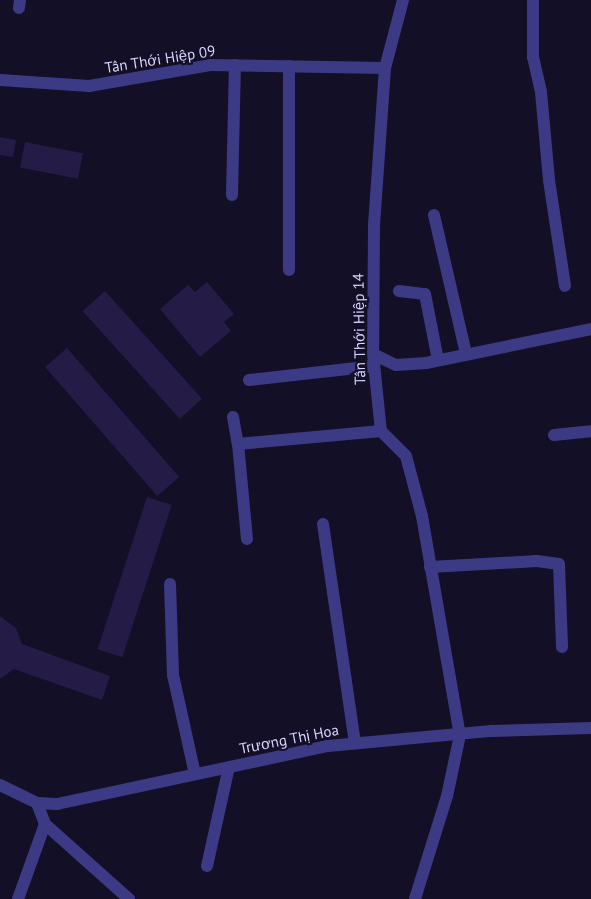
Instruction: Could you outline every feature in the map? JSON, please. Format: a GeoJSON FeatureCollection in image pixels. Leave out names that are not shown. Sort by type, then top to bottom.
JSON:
{"type":"FeatureCollection","features":[{"type":"Feature","properties":{"kind":"street","name":"Tân Thới Hiệp 14"},"geometry":{"type":"LineString","coordinates":[[380,431],[374,360],[374,225],[385,68],[404,0]]}},
{"type":"Feature","properties":{"kind":"street"},"geometry":{"type":"LineString","coordinates":[[533,0],[533,57],[541,92],[549,180],[565,286]]}},
{"type":"Feature","properties":{"kind":"street","name":"Tân Thới Hiệp 09"},"geometry":{"type":"LineString","coordinates":[[0,80],[89,86],[210,65],[385,68]]}},
{"type":"Feature","properties":{"kind":"street"},"geometry":{"type":"LineString","coordinates":[[232,195],[236,65]]}},
{"type":"Feature","properties":{"kind":"street"},"geometry":{"type":"LineString","coordinates":[[289,66],[289,270]]}},
{"type":"Feature","properties":{"kind":"street"},"geometry":{"type":"LineString","coordinates":[[434,215],[466,354]]}},
{"type":"Feature","properties":{"kind":"street"},"geometry":{"type":"LineString","coordinates":[[400,291],[425,294],[438,360]]}},
{"type":"Feature","properties":{"kind":"street"},"geometry":{"type":"LineString","coordinates":[[249,380],[374,360],[396,366],[438,360],[591,329]]}},
{"type":"Feature","properties":{"kind":"street"},"geometry":{"type":"LineString","coordinates":[[233,417],[238,444],[247,539]]}},
{"type":"Feature","properties":{"kind":"street"},"geometry":{"type":"LineString","coordinates":[[238,444],[380,431],[406,456],[422,516],[460,734],[446,796],[415,899]]}},
{"type":"Feature","properties":{"kind":"street"},"geometry":{"type":"LineString","coordinates":[[554,435],[591,431]]}},
{"type":"Feature","properties":{"kind":"street"},"geometry":{"type":"LineString","coordinates":[[323,524],[355,743]]}},
{"type":"Feature","properties":{"kind":"street"},"geometry":{"type":"LineString","coordinates":[[430,567],[537,561],[559,564],[562,647]]}},
{"type":"Feature","properties":{"kind":"street"},"geometry":{"type":"LineString","coordinates":[[170,584],[173,675],[194,774]]}},
{"type":"Feature","properties":{"kind":"street","name":"Trương Thị Hoa"},"geometry":{"type":"LineString","coordinates":[[0,785],[37,803],[57,804],[328,746],[460,734],[591,728]]}},
{"type":"Feature","properties":{"kind":"street"},"geometry":{"type":"LineString","coordinates":[[207,866],[229,767]]}},
{"type":"Feature","properties":{"kind":"street"},"geometry":{"type":"LineString","coordinates":[[37,803],[45,824],[129,899]]}},
{"type":"Feature","properties":{"kind":"street"},"geometry":{"type":"LineString","coordinates":[[18,899],[45,824]]}},
{"type":"Feature","properties":{"kind":"building"},"geometry":{"type":"Polygon","coordinates":[[[0,137],[16,140],[13,157],[0,155],[0,137]]]}},
{"type":"Feature","properties":{"kind":"building"},"geometry":{"type":"Polygon","coordinates":[[[25,142],[83,153],[78,179],[20,168],[25,142]]]}},
{"type":"Feature","properties":{"kind":"building"},"geometry":{"type":"Polygon","coordinates":[[[207,282],[234,314],[224,322],[231,331],[200,357],[160,309],[188,285],[195,292],[207,282]]]}},
{"type":"Feature","properties":{"kind":"building"},"geometry":{"type":"Polygon","coordinates":[[[105,291],[202,399],[180,419],[83,311],[105,291]]]}},
{"type":"Feature","properties":{"kind":"building"},"geometry":{"type":"Polygon","coordinates":[[[67,348],[179,477],[157,496],[45,367],[67,348]]]}},
{"type":"Feature","properties":{"kind":"building"},"geometry":{"type":"Polygon","coordinates":[[[147,497],[172,505],[122,657],[98,649],[147,497]]]}},
{"type":"Feature","properties":{"kind":"building"},"geometry":{"type":"Polygon","coordinates":[[[0,616],[16,628],[22,644],[110,676],[102,700],[14,669],[0,679],[0,616]]]}}]}
